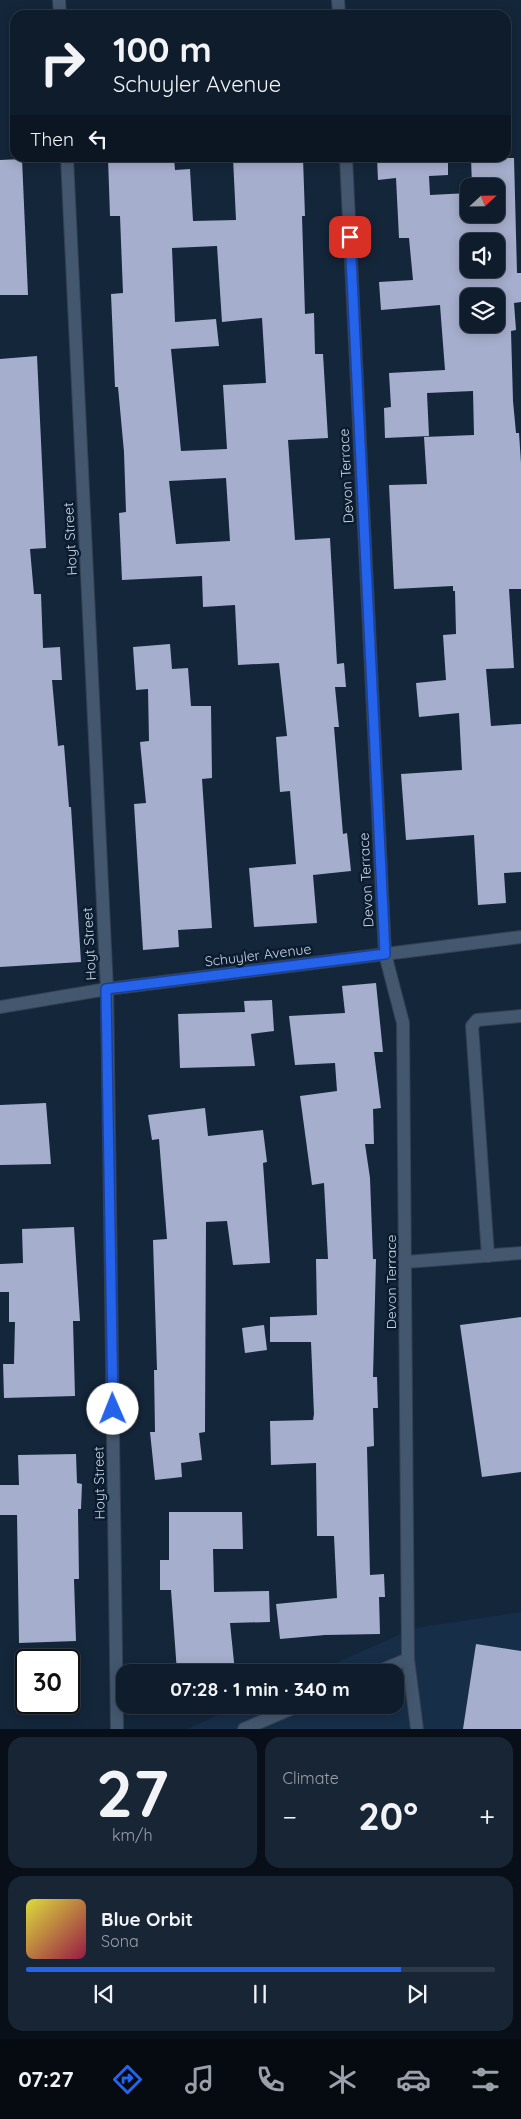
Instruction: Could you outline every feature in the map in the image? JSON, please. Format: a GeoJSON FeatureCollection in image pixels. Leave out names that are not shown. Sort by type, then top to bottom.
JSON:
{"type":"FeatureCollection","features":[{"type":"Feature","properties":{"kind":"street","name":"Hoyt Street"},"geometry":{"type":"LineString","coordinates":[[67,162],[106,989],[117,1729]]}},
{"type":"Feature","properties":{"kind":"street","name":"Devon Terrace"},"geometry":{"type":"LineString","coordinates":[[346,162],[385,954],[404,1022],[408,1660],[417,1729]]}},
{"type":"Feature","properties":{"kind":"street","name":"Schuyler Avenue"},"geometry":{"type":"LineString","coordinates":[[0,1007],[106,989],[521,937]]}},
{"type":"Feature","properties":{"kind":"street"},"geometry":{"type":"LineString","coordinates":[[488,1256],[472,1026],[477,1020],[521,1016]]}},
{"type":"Feature","properties":{"kind":"street"},"geometry":{"type":"LineString","coordinates":[[406,1262],[521,1254]]}},
{"type":"Feature","properties":{"kind":"street"},"geometry":{"type":"LineString","coordinates":[[398,1664],[408,1660]]}},
{"type":"Feature","properties":{"kind":"street"},"geometry":{"type":"LineString","coordinates":[[244,1729],[279,1714]]}},
{"type":"Feature","properties":{"kind":"shaded area"},"geometry":{"type":"Polygon","coordinates":[[[521,1612],[521,1729],[187,1729],[221,1714],[404,1714],[404,1664],[333,1664],[415,1628],[521,1612]]]}},
{"type":"Feature","properties":{"kind":"building"},"geometry":{"type":"Polygon","coordinates":[[[511,158],[514,158],[517,273],[521,273],[521,302],[514,303],[516,330],[511,331],[513,401],[516,433],[519,433],[521,463],[521,589],[509,589],[514,668],[486,669],[491,726],[521,724],[521,872],[504,873],[506,903],[478,905],[474,835],[406,840],[401,774],[462,770],[459,713],[419,717],[416,683],[446,680],[443,635],[456,634],[455,591],[453,591],[453,586],[394,589],[389,485],[427,484],[424,437],[474,435],[473,391],[427,393],[429,436],[385,438],[384,408],[391,407],[389,373],[445,370],[440,305],[381,310],[379,282],[413,280],[409,238],[399,238],[396,178],[378,180],[377,162],[448,162],[448,175],[429,176],[430,195],[460,193],[460,223],[505,223],[505,178],[472,178],[471,162],[511,162],[511,158]]]}},
{"type":"Feature","properties":{"kind":"building"},"geometry":{"type":"Polygon","coordinates":[[[0,160],[22,162],[28,295],[0,295],[0,160]]]}},
{"type":"Feature","properties":{"kind":"building"},"geometry":{"type":"Polygon","coordinates":[[[108,162],[174,162],[175,170],[190,169],[193,221],[236,220],[233,162],[303,162],[305,216],[302,216],[305,314],[314,313],[315,354],[323,354],[328,438],[288,440],[295,540],[330,538],[337,664],[344,663],[346,687],[335,687],[339,727],[334,727],[343,834],[347,833],[351,871],[313,875],[317,923],[254,927],[249,868],[296,864],[290,791],[280,792],[276,737],[287,736],[279,663],[238,665],[235,605],[203,607],[202,576],[122,580],[119,513],[126,512],[124,452],[118,387],[115,387],[111,294],[123,293],[120,216],[110,216],[108,162]],[[217,246],[172,248],[175,322],[216,319],[219,346],[171,349],[181,451],[227,449],[223,385],[266,383],[262,318],[222,322],[217,246]],[[226,478],[169,481],[176,544],[230,541],[226,478]]]}},
{"type":"Feature","properties":{"kind":"building"},"geometry":{"type":"Polygon","coordinates":[[[37,356],[46,548],[30,549],[34,594],[41,594],[43,648],[60,647],[62,680],[52,680],[58,746],[64,745],[69,807],[71,807],[81,962],[0,967],[0,359],[37,356]]]}},
{"type":"Feature","properties":{"kind":"building"},"geometry":{"type":"Polygon","coordinates":[[[170,644],[172,669],[188,668],[191,706],[211,706],[212,778],[202,779],[212,928],[178,930],[179,947],[143,950],[134,804],[146,803],[140,742],[149,741],[148,689],[136,690],[133,647],[170,644]]]}},
{"type":"Feature","properties":{"kind":"building"},"geometry":{"type":"Polygon","coordinates":[[[376,983],[383,1052],[374,1052],[381,1108],[373,1109],[374,1144],[365,1144],[370,1178],[373,1259],[376,1259],[373,1377],[377,1377],[378,1408],[373,1408],[374,1446],[367,1447],[370,1575],[384,1574],[385,1597],[379,1597],[380,1634],[325,1635],[280,1639],[276,1604],[337,1598],[334,1536],[317,1536],[316,1463],[271,1465],[270,1421],[313,1420],[314,1414],[311,1342],[270,1342],[270,1317],[317,1315],[316,1259],[328,1259],[324,1183],[312,1185],[300,1096],[337,1091],[335,1063],[295,1065],[289,1016],[345,1013],[342,986],[376,983]]]}},
{"type":"Feature","properties":{"kind":"building"},"geometry":{"type":"Polygon","coordinates":[[[272,1000],[274,1031],[251,1034],[255,1066],[180,1068],[178,1014],[245,1012],[244,1001],[272,1000]]]}},
{"type":"Feature","properties":{"kind":"building"},"geometry":{"type":"Polygon","coordinates":[[[46,1103],[51,1164],[0,1165],[0,1105],[46,1103]]]}},
{"type":"Feature","properties":{"kind":"building"},"geometry":{"type":"Polygon","coordinates":[[[205,1108],[208,1136],[263,1130],[267,1162],[263,1163],[270,1263],[233,1265],[227,1221],[206,1222],[205,1432],[199,1433],[202,1460],[181,1463],[182,1477],[155,1480],[150,1432],[155,1432],[154,1370],[157,1370],[153,1240],[167,1239],[159,1139],[152,1140],[148,1115],[205,1108]]]}},
{"type":"Feature","properties":{"kind":"building"},"geometry":{"type":"Polygon","coordinates":[[[74,1227],[80,1321],[73,1321],[75,1396],[4,1398],[3,1364],[14,1364],[15,1322],[9,1322],[9,1292],[0,1292],[0,1264],[23,1263],[22,1229],[74,1227]]]}},
{"type":"Feature","properties":{"kind":"building"},"geometry":{"type":"Polygon","coordinates":[[[521,1317],[521,1472],[482,1477],[460,1325],[521,1317]]]}},
{"type":"Feature","properties":{"kind":"building"},"geometry":{"type":"Polygon","coordinates":[[[264,1325],[267,1350],[245,1353],[242,1328],[264,1325]]]}},
{"type":"Feature","properties":{"kind":"building"},"geometry":{"type":"Polygon","coordinates":[[[76,1454],[77,1483],[82,1484],[81,1509],[78,1509],[79,1579],[74,1579],[76,1641],[19,1643],[17,1515],[0,1515],[0,1485],[19,1485],[18,1455],[76,1454]]]}},
{"type":"Feature","properties":{"kind":"building"},"geometry":{"type":"Polygon","coordinates":[[[169,1512],[242,1512],[243,1549],[213,1549],[214,1592],[269,1591],[270,1622],[230,1623],[234,1664],[176,1664],[171,1590],[160,1590],[160,1560],[169,1560],[169,1512]]]}},
{"type":"Feature","properties":{"kind":"building"},"geometry":{"type":"Polygon","coordinates":[[[476,1644],[521,1651],[521,1729],[463,1729],[476,1644]]]}},
{"type":"Feature","properties":{"kind":"route"},"geometry":{"type":"LineString","coordinates":[[113,1409],[106,989],[385,954],[350,237]]}}]}
